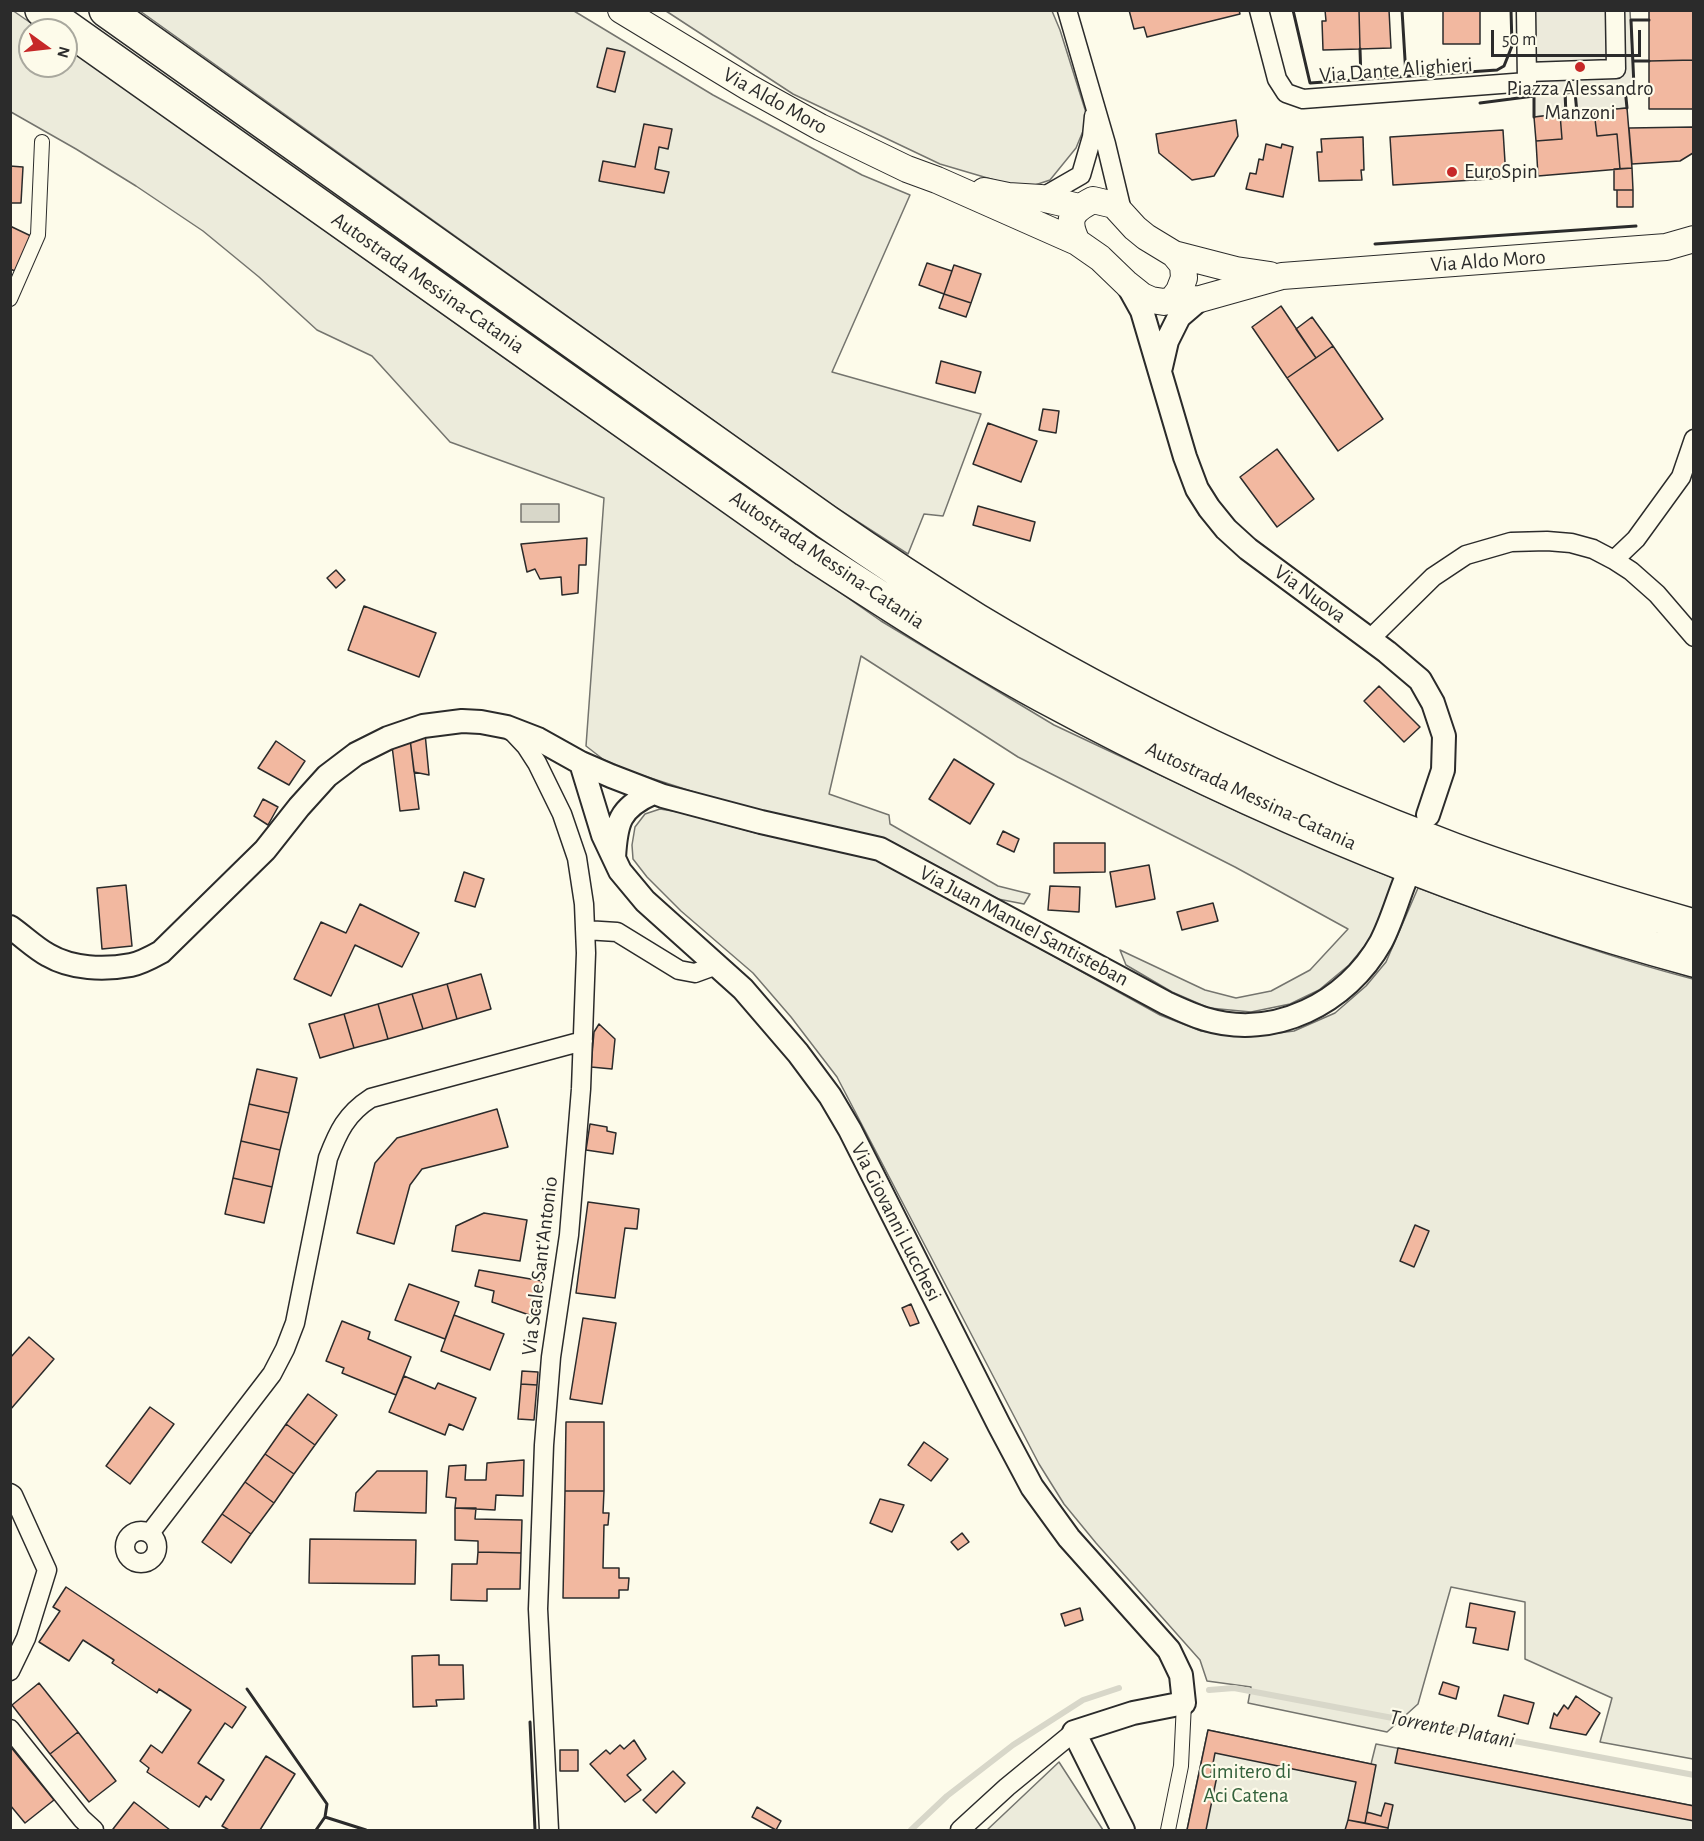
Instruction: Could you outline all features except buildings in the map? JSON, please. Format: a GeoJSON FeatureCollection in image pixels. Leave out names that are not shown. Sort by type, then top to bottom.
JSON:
{"type":"FeatureCollection","features":[{"type":"Feature","properties":{"kind":"highway","name":"Autostrada Messina-Catania"},"geometry":{"type":"LineString","coordinates":[[42,10],[806,550],[883,600],[1040,694],[1195,773],[1381,855],[1523,908],[1694,960]]}},
{"type":"Feature","properties":{"kind":"highway","name":"Autostrada Messina-Catania"},"geometry":{"type":"LineString","coordinates":[[106,10],[827,522],[899,572],[977,621],[1056,666],[1207,744],[1340,804],[1456,851],[1694,926]]}},
{"type":"Feature","properties":{"kind":"main road","name":"Via Aldo Moro"},"geometry":{"type":"LineString","coordinates":[[621,10],[747,87],[820,127],[907,169],[937,180]]}},
{"type":"Feature","properties":{"kind":"main road"},"geometry":{"type":"LineString","coordinates":[[937,180],[1008,196],[1041,198],[1079,207]]}},
{"type":"Feature","properties":{"kind":"main road"},"geometry":{"type":"LineString","coordinates":[[937,180],[1077,243],[1101,258],[1142,296],[1164,302],[1175,309]]}},
{"type":"Feature","properties":{"kind":"main road"},"geometry":{"type":"LineString","coordinates":[[1077,243],[1071,230],[1071,219],[1079,207],[1093,200],[1114,205],[1146,237],[1174,254],[1236,270],[1282,276]]}},
{"type":"Feature","properties":{"kind":"main road","name":"Via Aldo Moro"},"geometry":{"type":"LineString","coordinates":[[1282,276],[1666,247],[1694,239]]}},
{"type":"Feature","properties":{"kind":"main road"},"geometry":{"type":"LineString","coordinates":[[1174,254],[1183,265],[1184,278],[1175,309]]}},
{"type":"Feature","properties":{"kind":"main road"},"geometry":{"type":"LineString","coordinates":[[1175,309],[1200,299],[1282,276]]}},
{"type":"Feature","properties":{"kind":"street"},"geometry":{"type":"LineString","coordinates":[[1067,10],[1106,144],[1123,215]]}},
{"type":"Feature","properties":{"kind":"street","name":"Via Dante Alighieri"},"geometry":{"type":"LineString","coordinates":[[1259,10],[1278,79],[1286,93],[1303,99],[1527,82],[1527,72]]}},
{"type":"Feature","properties":{"kind":"street"},"geometry":{"type":"LineString","coordinates":[[1526,10],[1527,72],[1616,69],[1615,10]]}},
{"type":"Feature","properties":{"kind":"street"},"geometry":{"type":"LineString","coordinates":[[1079,207],[1081,175],[1092,137],[1095,108]]}},
{"type":"Feature","properties":{"kind":"street"},"geometry":{"type":"LineString","coordinates":[[10,299],[38,235],[42,142]]}},
{"type":"Feature","properties":{"kind":"street"},"geometry":{"type":"LineString","coordinates":[[1041,198],[1081,175]]}},
{"type":"Feature","properties":{"kind":"street","name":"Via Nuova"},"geometry":{"type":"LineString","coordinates":[[1127,284],[1142,311],[1185,457],[1197,489],[1209,508],[1226,529],[1248,549],[1371,639],[1420,680],[1433,703],[1444,736],[1443,770],[1428,815]]}},
{"type":"Feature","properties":{"kind":"street"},"geometry":{"type":"LineString","coordinates":[[1160,369],[1175,309]]}},
{"type":"Feature","properties":{"kind":"street"},"geometry":{"type":"LineString","coordinates":[[1614,560],[1636,539],[1681,477],[1694,439]]}},
{"type":"Feature","properties":{"kind":"street"},"geometry":{"type":"LineString","coordinates":[[1371,639],[1433,577],[1466,555],[1511,542],[1546,541],[1571,543],[1593,549],[1631,571],[1657,594],[1694,637]]}},
{"type":"Feature","properties":{"kind":"street","name":"Via Juan Manuel Santisteban"},"geometry":{"type":"LineString","coordinates":[[10,927],[48,956],[71,964],[105,968],[133,965],[149,958],[161,952],[265,850],[299,807],[327,777],[356,754],[388,738],[423,726],[462,721],[507,727],[538,740],[581,763],[653,793],[761,822],[880,849],[1166,1004],[1205,1019],[1228,1023],[1249,1025],[1272,1022],[1292,1017],[1327,1001],[1357,977],[1381,941],[1405,882]]}},
{"type":"Feature","properties":{"kind":"street","name":"Via Scale Sant'Antonio"},"geometry":{"type":"LineString","coordinates":[[507,727],[526,746],[537,763],[562,814],[577,858],[584,904],[585,930],[581,1089],[569,1235],[551,1357],[544,1445],[538,1609],[549,1830]]}},
{"type":"Feature","properties":{"kind":"street"},"geometry":{"type":"LineString","coordinates":[[537,763],[538,740]]}},
{"type":"Feature","properties":{"kind":"street","name":"Via Giovanni Lucchesi"},"geometry":{"type":"LineString","coordinates":[[581,763],[603,835],[620,871],[645,901],[743,989],[798,1053],[830,1096],[850,1130],[1032,1487],[1070,1538],[1169,1650],[1181,1675],[1184,1703]]}},
{"type":"Feature","properties":{"kind":"street"},"geometry":{"type":"LineString","coordinates":[[614,858],[616,833],[625,811],[637,800],[653,793]]}},
{"type":"Feature","properties":{"kind":"street"},"geometry":{"type":"LineString","coordinates":[[585,930],[617,932],[679,970],[695,973],[717,965]]}},
{"type":"Feature","properties":{"kind":"street"},"geometry":{"type":"LineString","coordinates":[[150,1533],[272,1374],[285,1349],[295,1323],[328,1158],[337,1134],[358,1106],[371,1098],[583,1041]]}},
{"type":"Feature","properties":{"kind":"street"},"geometry":{"type":"LineString","coordinates":[[10,1493],[13,1495],[46,1570],[26,1638],[10,1671]]}},
{"type":"Feature","properties":{"kind":"street"},"geometry":{"type":"LineString","coordinates":[[960,1830],[1007,1786],[1074,1731],[1133,1713],[1184,1703],[1182,1766],[1168,1830]]}},
{"type":"Feature","properties":{"kind":"street"},"geometry":{"type":"LineString","coordinates":[[10,1729],[82,1819],[94,1830]]}},
{"type":"Feature","properties":{"kind":"street"},"geometry":{"type":"LineString","coordinates":[[1074,1731],[1123,1830]]}},
{"type":"Feature","properties":{"kind":"green space"},"geometry":{"type":"Polygon","coordinates":[[[12,10],[24,18],[18,18],[18,78],[78,78],[78,56],[562,399],[881,621],[1054,725],[1241,813],[1395,879],[1373,936],[1349,965],[1319,990],[1290,1004],[1251,1012],[1209,1008],[1172,992],[1126,965],[1120,950],[1205,990],[1236,998],[1271,991],[1310,970],[1348,929],[1235,867],[1018,757],[861,656],[829,794],[889,815],[890,824],[998,886],[1030,894],[1024,904],[998,899],[892,842],[728,803],[632,772],[604,760],[586,746],[604,498],[450,442],[372,356],[317,330],[259,277],[203,231],[136,186],[11,112],[10,11],[12,10]]]}},
{"type":"Feature","properties":{"kind":"green space"},"geometry":{"type":"Polygon","coordinates":[[[140,11],[574,11],[713,95],[862,175],[910,195],[832,372],[981,414],[943,516],[924,514],[908,554],[832,505],[140,11]]]}},
{"type":"Feature","properties":{"kind":"green space"},"geometry":{"type":"Polygon","coordinates":[[[666,11],[1052,11],[1088,119],[1076,148],[1050,180],[1023,187],[1001,182],[940,164],[793,94],[666,11]]]}},
{"type":"Feature","properties":{"kind":"green space"},"geometry":{"type":"Polygon","coordinates":[[[660,809],[756,833],[870,857],[929,887],[1160,1015],[1201,1031],[1246,1037],[1294,1031],[1335,1013],[1366,986],[1386,962],[1418,888],[1589,948],[1693,979],[1693,1759],[1600,1742],[1612,1698],[1525,1659],[1525,1602],[1451,1587],[1418,1704],[1387,1732],[1248,1703],[1251,1687],[1207,1681],[1200,1660],[1096,1543],[1064,1504],[1039,1464],[837,1077],[791,1017],[753,973],[681,911],[647,877],[633,859],[632,845],[635,827],[645,814],[660,809]]]}},
{"type":"Feature","properties":{"kind":"green space","name":"Cimitero di Aci Catena"},"geometry":{"type":"Polygon","coordinates":[[[1208,1730],[1371,1764],[1376,1744],[1694,1806],[1693,1830],[1187,1830],[1208,1730]]]}},
{"type":"Feature","properties":{"kind":"green space"},"geometry":{"type":"Polygon","coordinates":[[[1059,1762],[1103,1830],[987,1830],[1059,1762]]]}},
{"type":"Feature","properties":{"kind":"shaded area","name":"Piazza Alessandro Manzoni"},"geometry":{"type":"Polygon","coordinates":[[[1526,11],[1630,11],[1634,87],[1625,88],[1627,108],[1577,113],[1575,93],[1566,93],[1566,114],[1534,117],[1534,96],[1527,82],[1526,11]]]}},
{"type":"Feature","properties":{"kind":"shaded area"},"geometry":{"type":"Polygon","coordinates":[[[521,504],[559,504],[559,522],[521,522],[521,504]]]}},
{"type":"Feature","properties":{"kind":"waterway","name":"Torrente Platani"},"geometry":{"type":"LineString","coordinates":[[911,1830],[947,1796],[1013,1745],[1083,1700],[1119,1688]]}},
{"type":"Feature","properties":{"kind":"waterway","name":"Torrente Platani"},"geometry":{"type":"LineString","coordinates":[[1209,1690],[1234,1688],[1694,1775]]}},
{"type":"Feature","properties":{"kind":"wall"},"geometry":{"type":"LineString","coordinates":[[1293,10],[1310,83],[1497,70],[1504,66],[1512,46],[1511,10]]}},
{"type":"Feature","properties":{"kind":"wall"},"geometry":{"type":"LineString","coordinates":[[1402,10],[1406,76]]}},
{"type":"Feature","properties":{"kind":"wall"},"geometry":{"type":"LineString","coordinates":[[1627,108],[1625,88],[1634,87],[1631,20],[1649,20]]}},
{"type":"Feature","properties":{"kind":"wall"},"geometry":{"type":"LineString","coordinates":[[1360,49],[1361,79]]}},
{"type":"Feature","properties":{"kind":"wall"},"geometry":{"type":"LineString","coordinates":[[1633,61],[1649,61]]}},
{"type":"Feature","properties":{"kind":"wall"},"geometry":{"type":"LineString","coordinates":[[1566,114],[1565,93],[1575,92],[1577,113]]}},
{"type":"Feature","properties":{"kind":"wall"},"geometry":{"type":"LineString","coordinates":[[1480,103],[1534,96],[1534,117]]}},
{"type":"Feature","properties":{"kind":"wall"},"geometry":{"type":"LineString","coordinates":[[1375,244],[1636,226]]}},
{"type":"Feature","properties":{"kind":"wall"},"geometry":{"type":"LineString","coordinates":[[247,1689],[327,1804],[325,1817],[316,1830]]}},
{"type":"Feature","properties":{"kind":"wall"},"geometry":{"type":"LineString","coordinates":[[530,1722],[535,1830]]}},
{"type":"Feature","properties":{"kind":"wall"},"geometry":{"type":"LineString","coordinates":[[325,1817],[366,1830]]}},
{"type":"Feature","properties":{"kind":"place","name":"Piazza Alessandro Manzoni"},"geometry":{"type":"Point","coordinates":[1580,67]}},
{"type":"Feature","properties":{"kind":"place","name":"EuroSpin"},"geometry":{"type":"Point","coordinates":[1452,172]}}]}
